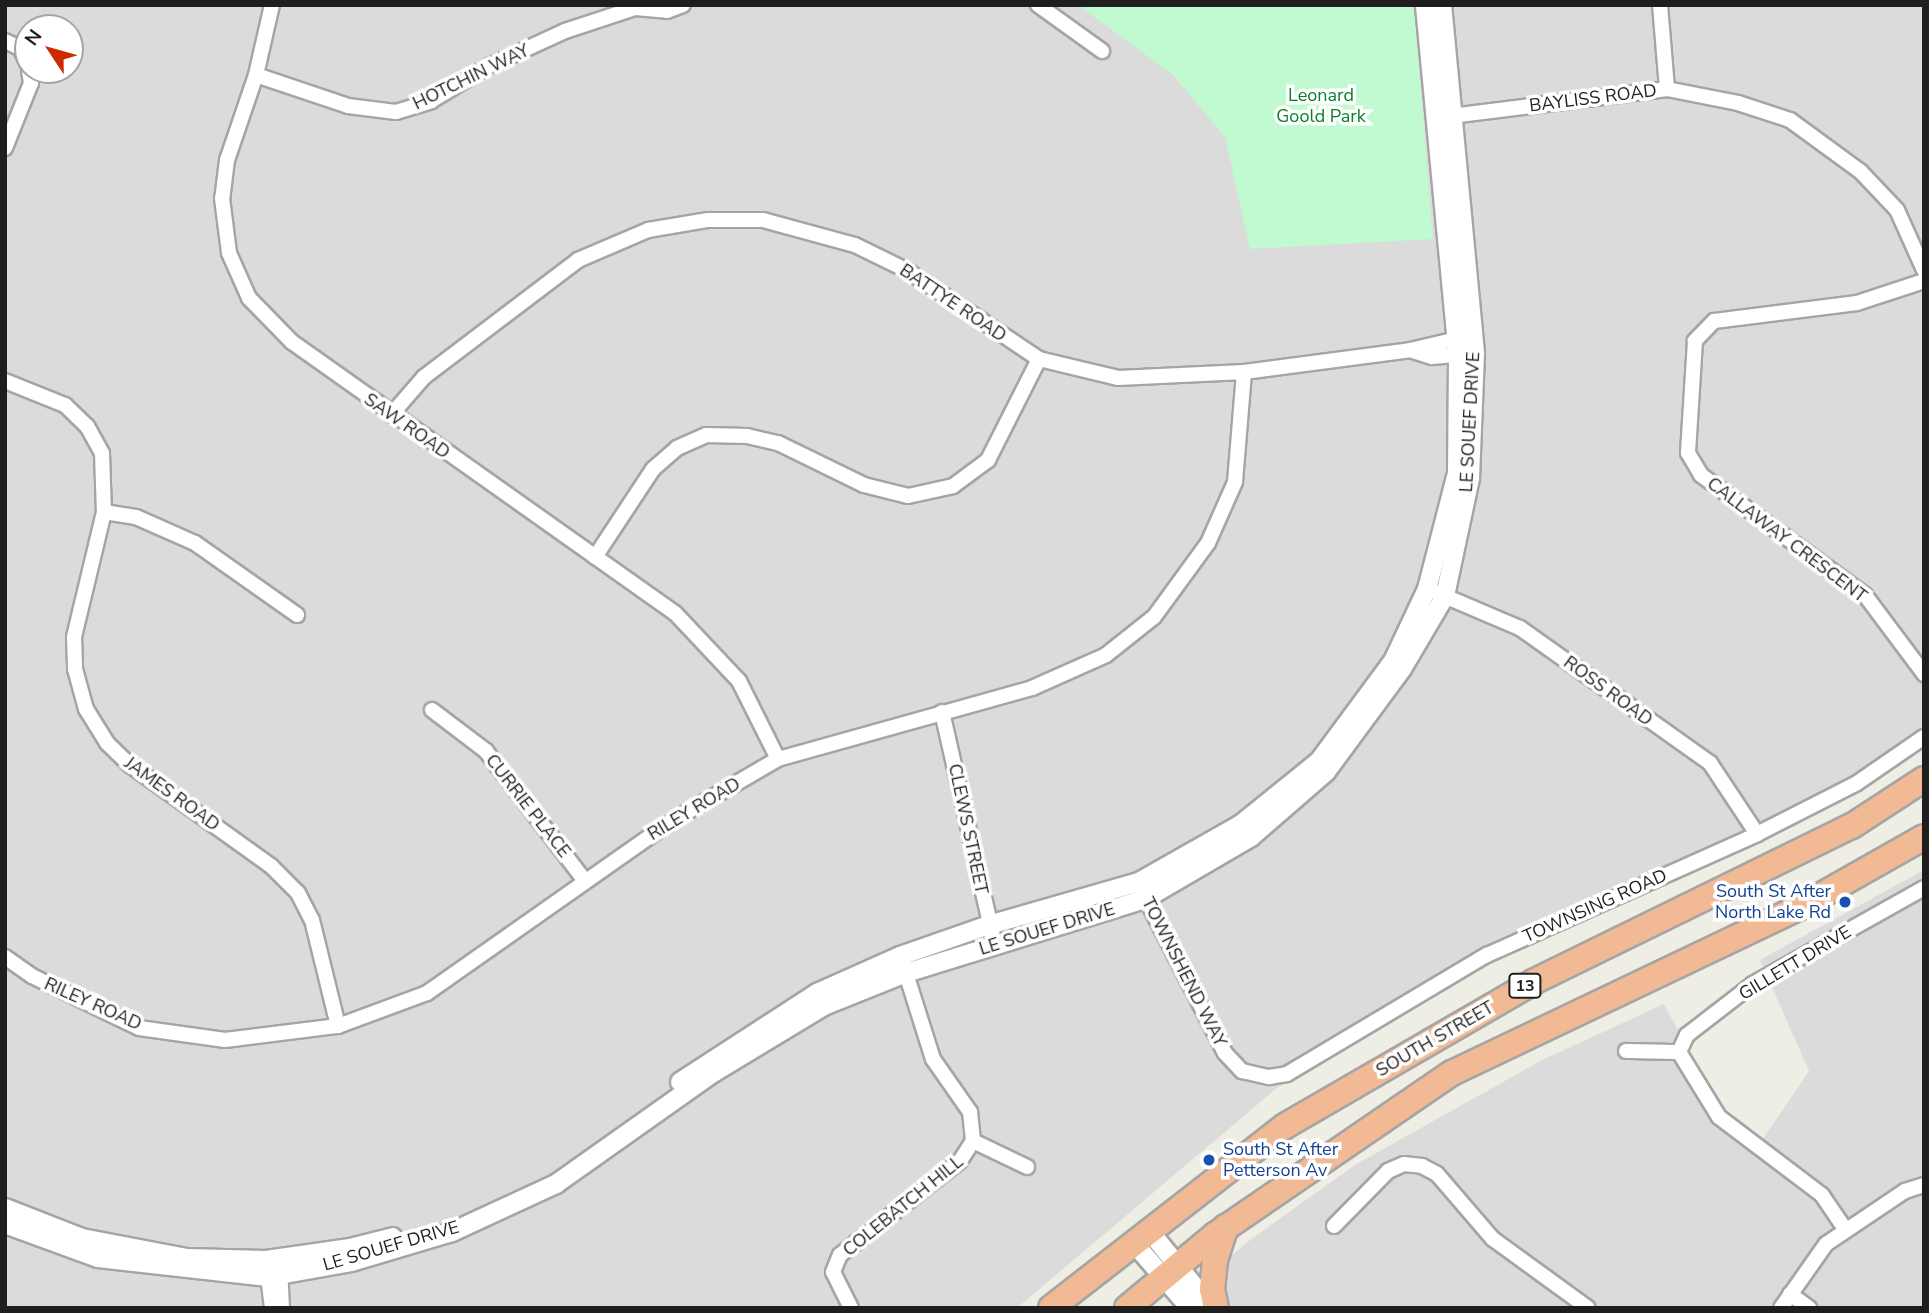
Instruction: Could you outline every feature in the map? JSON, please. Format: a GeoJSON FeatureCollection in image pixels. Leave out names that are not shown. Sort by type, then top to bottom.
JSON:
{"type":"FeatureCollection","features":[{"type":"Feature","properties":{"kind":"highway","name":"SOUTH STREET"},"geometry":{"type":"LineString","coordinates":[[1051,1308],[1140,1235],[1285,1126],[1533,982],[1852,826],[1924,779]]}},
{"type":"Feature","properties":{"kind":"highway","name":"13"},"geometry":{"type":"LineString","coordinates":[[1128,1307],[1226,1227],[1452,1073],[1804,905],[1924,837]]}},
{"type":"Feature","properties":{"kind":"highway"},"geometry":{"type":"LineString","coordinates":[[1214,1308],[1212,1289],[1215,1260],[1226,1227]]}},
{"type":"Feature","properties":{"kind":"highway"},"geometry":{"type":"LineString","coordinates":[[1128,1307],[1157,1308]]}},
{"type":"Feature","properties":{"kind":"street","name":"SAW ROAD"},"geometry":{"type":"LineString","coordinates":[[272,5],[256,75],[228,160],[222,198],[235,271],[267,321],[391,415],[675,613],[708,643],[739,681],[778,759]]}},
{"type":"Feature","properties":{"kind":"street","name":"HOTCHIN WAY"},"geometry":{"type":"LineString","coordinates":[[256,75],[348,107],[396,112],[431,101],[489,66],[565,31],[620,12],[678,9],[683,5]]}},
{"type":"Feature","properties":{"kind":"street"},"geometry":{"type":"LineString","coordinates":[[1038,5],[1102,51]]}},
{"type":"Feature","properties":{"kind":"street","name":"LE SOUEF DRIVE"},"geometry":{"type":"LineString","coordinates":[[1426,5],[1446,117]]}},
{"type":"Feature","properties":{"kind":"street","name":"LE SOUEF DRIVE"},"geometry":{"type":"LineString","coordinates":[[903,964],[995,945],[1142,891],[1251,837],[1326,772],[1402,669],[1445,596],[1470,478],[1466,345],[1446,117],[1442,5]]}},
{"type":"Feature","properties":{"kind":"street"},"geometry":{"type":"LineString","coordinates":[[1660,5],[1667,89]]}},
{"type":"Feature","properties":{"kind":"street"},"geometry":{"type":"LineString","coordinates":[[5,148],[31,84]]}},
{"type":"Feature","properties":{"kind":"street","name":"BAYLISS ROAD"},"geometry":{"type":"LineString","coordinates":[[1446,117],[1667,89],[1738,103],[1790,120],[1861,172],[1897,210],[1924,270]]}},
{"type":"Feature","properties":{"kind":"street","name":"BATTYE ROAD"},"geometry":{"type":"LineString","coordinates":[[391,415],[424,377],[578,260],[648,230],[708,220],[763,220],[855,244],[908,271],[1040,359],[1118,378],[1244,372],[1410,349],[1432,357],[1466,345]]}},
{"type":"Feature","properties":{"kind":"street","name":"CALLAWAY CRESCENT"},"geometry":{"type":"LineString","coordinates":[[1924,281],[1857,303],[1714,321],[1695,341],[1688,453],[1701,475],[1865,595],[1924,674]]}},
{"type":"Feature","properties":{"kind":"street","name":"LE SOUEF DRIVE"},"geometry":{"type":"LineString","coordinates":[[5,1224],[98,1258],[274,1267],[448,1222],[551,1174],[708,1062],[817,993],[903,964],[989,925],[1142,891],[1241,824],[1319,761],[1393,661],[1427,589],[1457,473],[1466,345]]}},
{"type":"Feature","properties":{"kind":"street"},"geometry":{"type":"LineString","coordinates":[[595,557],[653,469],[677,448],[706,435],[747,436],[778,443],[864,485],[908,496],[953,486],[988,460],[1040,359]]}},
{"type":"Feature","properties":{"kind":"street","name":"RILEY ROAD"},"geometry":{"type":"LineString","coordinates":[[5,957],[33,976],[139,1028],[225,1040],[338,1026],[427,993],[670,822],[778,759],[1032,688],[1106,655],[1154,617],[1208,543],[1235,482],[1244,372]]}},
{"type":"Feature","properties":{"kind":"street","name":"JAMES ROAD"},"geometry":{"type":"LineString","coordinates":[[5,381],[50,397],[87,426],[102,453],[104,512],[74,637],[75,669],[86,709],[107,743],[130,765],[271,866],[298,893],[312,920],[338,1026]]}},
{"type":"Feature","properties":{"kind":"street"},"geometry":{"type":"LineString","coordinates":[[104,512],[136,517],[195,543],[298,615]]}},
{"type":"Feature","properties":{"kind":"street","name":"ROSS ROAD"},"geometry":{"type":"LineString","coordinates":[[1427,589],[1520,628],[1710,764],[1757,834]]}},
{"type":"Feature","properties":{"kind":"street","name":"CURRIE PLACE"},"geometry":{"type":"LineString","coordinates":[[432,710],[486,751],[585,881]]}},
{"type":"Feature","properties":{"kind":"street","name":"CLEWS STREET"},"geometry":{"type":"LineString","coordinates":[[942,712],[995,945]]}},
{"type":"Feature","properties":{"kind":"street","name":"TOWNSING ROAD"},"geometry":{"type":"LineString","coordinates":[[1269,1077],[1287,1074],[1487,955],[1757,834],[1857,783],[1924,737]]}},
{"type":"Feature","properties":{"kind":"street","name":"GILLETT DRIVE"},"geometry":{"type":"LineString","coordinates":[[1679,1052],[1687,1035],[1754,984],[1924,888]]}},
{"type":"Feature","properties":{"kind":"street","name":"TOWNSHEND WAY"},"geometry":{"type":"LineString","coordinates":[[1142,891],[1225,1053],[1242,1071],[1269,1077]]}},
{"type":"Feature","properties":{"kind":"street"},"geometry":{"type":"LineString","coordinates":[[903,964],[933,1059],[970,1112],[973,1141],[1027,1167]]}},
{"type":"Feature","properties":{"kind":"street"},"geometry":{"type":"LineString","coordinates":[[1626,1051],[1679,1052],[1719,1117],[1822,1195],[1845,1229]]}},
{"type":"Feature","properties":{"kind":"street","name":"COLEBATCH HILL"},"geometry":{"type":"LineString","coordinates":[[851,1308],[833,1272],[840,1255],[960,1161],[973,1141]]}},
{"type":"Feature","properties":{"kind":"street"},"geometry":{"type":"LineString","coordinates":[[1334,1226],[1388,1171],[1404,1164],[1422,1166],[1446,1182],[1493,1238],[1588,1308]]}},
{"type":"Feature","properties":{"kind":"street"},"geometry":{"type":"LineString","coordinates":[[1780,1308],[1826,1244],[1905,1191],[1924,1185]]}},
{"type":"Feature","properties":{"kind":"street","name":"LE SOUEF DRIVE"},"geometry":{"type":"LineString","coordinates":[[5,1208],[82,1238],[187,1258],[274,1267]]}},
{"type":"Feature","properties":{"kind":"street"},"geometry":{"type":"LineString","coordinates":[[1140,1235],[1170,1272],[1190,1308]]}},
{"type":"Feature","properties":{"kind":"street"},"geometry":{"type":"LineString","coordinates":[[272,1308],[274,1267]]}},
{"type":"Feature","properties":{"kind":"street"},"geometry":{"type":"LineString","coordinates":[[274,1267],[282,1308]]}},
{"type":"Feature","properties":{"kind":"street"},"geometry":{"type":"LineString","coordinates":[[1170,1272],[1214,1308]]}},
{"type":"Feature","properties":{"kind":"street"},"geometry":{"type":"LineString","coordinates":[[1790,1294],[1809,1308]]}},
{"type":"Feature","properties":{"kind":"shaded area"},"geometry":{"type":"Polygon","coordinates":[[[5,5],[1924,5],[1924,743],[1506,951],[1277,1088],[1017,1308],[5,1308],[5,5]]]}},
{"type":"Feature","properties":{"kind":"shaded area"},"geometry":{"type":"Polygon","coordinates":[[[1924,870],[1924,1308],[1170,1308],[1246,1243],[1355,1165],[1542,1060],[1664,1004],[1719,1106],[1763,1139],[1809,1071],[1760,960],[1924,870]]]}},
{"type":"Feature","properties":{"kind":"green space","name":"Leonard Goold Park"},"geometry":{"type":"Polygon","coordinates":[[[1078,5],[1414,5],[1433,239],[1250,249],[1225,137],[1173,75],[1078,5]]]}},
{"type":"Feature","properties":{"kind":"place","name":"South St After North Lake Rd"},"geometry":{"type":"Point","coordinates":[1845,902]}},
{"type":"Feature","properties":{"kind":"place","name":"South St After Petterson Av"},"geometry":{"type":"Point","coordinates":[1209,1160]}}]}
